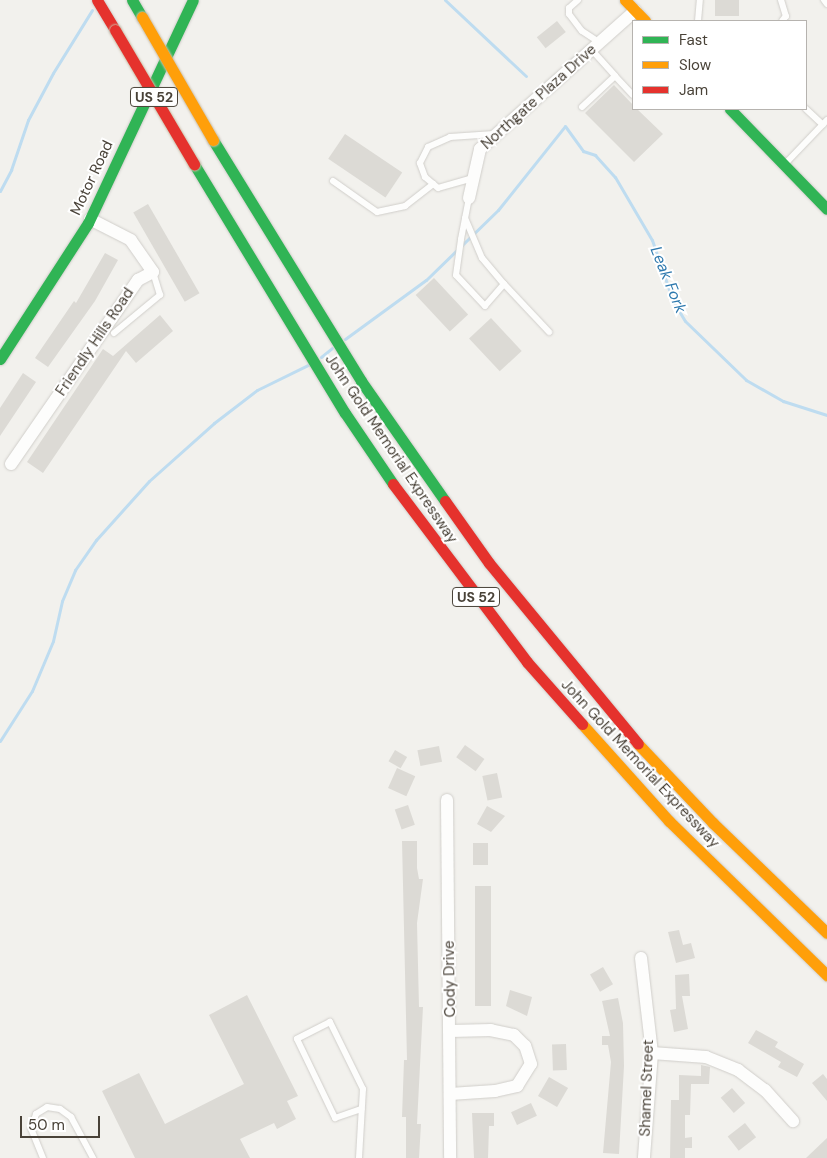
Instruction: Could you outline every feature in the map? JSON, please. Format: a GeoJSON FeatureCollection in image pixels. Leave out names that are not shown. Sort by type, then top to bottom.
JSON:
{"type":"FeatureCollection","features":[{"type":"Feature","properties":{"kind":"main road","name":"John Gold Memorial Expressway"},"geometry":{"type":"LineString","coordinates":[[97,0],[345,412],[401,496],[527,662],[669,822],[827,975]]}},
{"type":"Feature","properties":{"kind":"main road","name":"John Gold Memorial Expressway"},"geometry":{"type":"LineString","coordinates":[[132,0],[213,140],[361,381],[489,563],[633,739],[713,823],[827,933]]}},
{"type":"Feature","properties":{"kind":"main road","name":"Motor Road"},"geometry":{"type":"LineString","coordinates":[[0,359],[71,253],[90,219],[194,0]]}},
{"type":"Feature","properties":{"kind":"main road"},"geometry":{"type":"LineString","coordinates":[[625,0],[644,20]]}},
{"type":"Feature","properties":{"kind":"main road"},"geometry":{"type":"LineString","coordinates":[[731,110],[827,209]]}},
{"type":"Feature","properties":{"kind":"street","name":"Northgate Plaza Drive"},"geometry":{"type":"LineString","coordinates":[[470,198],[480,149],[635,11]]}},
{"type":"Feature","properties":{"kind":"street"},"geometry":{"type":"LineString","coordinates":[[90,219],[131,240],[153,272]]}},
{"type":"Feature","properties":{"kind":"street","name":"Friendly Hills Road"},"geometry":{"type":"LineString","coordinates":[[11,464],[138,280],[153,272]]}},
{"type":"Feature","properties":{"kind":"street","name":"Cody Drive"},"geometry":{"type":"LineString","coordinates":[[447,800],[451,1031],[450,1158]]}},
{"type":"Feature","properties":{"kind":"street","name":"Shamel Street"},"geometry":{"type":"LineString","coordinates":[[641,958],[652,1054],[644,1158]]}},
{"type":"Feature","properties":{"kind":"street"},"geometry":{"type":"LineString","coordinates":[[450,1094],[494,1092],[517,1086],[531,1064],[525,1046],[514,1035],[491,1030],[451,1031]]}},
{"type":"Feature","properties":{"kind":"street"},"geometry":{"type":"LineString","coordinates":[[652,1054],[706,1057],[738,1070],[765,1090],[793,1120]]}},
{"type":"Feature","properties":{"kind":"lane"},"geometry":{"type":"LineString","coordinates":[[578,0],[570,8],[569,14],[595,46],[615,76],[632,94]]}},
{"type":"Feature","properties":{"kind":"lane"},"geometry":{"type":"LineString","coordinates":[[698,20],[700,0]]}},
{"type":"Feature","properties":{"kind":"lane"},"geometry":{"type":"LineString","coordinates":[[781,0],[786,16],[783,20]]}},
{"type":"Feature","properties":{"kind":"lane"},"geometry":{"type":"LineString","coordinates":[[824,0],[827,4]]}},
{"type":"Feature","properties":{"kind":"lane"},"geometry":{"type":"LineString","coordinates":[[582,107],[615,76]]}},
{"type":"Feature","properties":{"kind":"lane"},"geometry":{"type":"LineString","coordinates":[[784,165],[825,123],[807,109]]}},
{"type":"Feature","properties":{"kind":"lane"},"geometry":{"type":"LineString","coordinates":[[474,178],[438,188],[424,177],[420,163],[428,148],[450,137],[496,134]]}},
{"type":"Feature","properties":{"kind":"lane"},"geometry":{"type":"LineString","coordinates":[[333,181],[377,212],[405,206],[433,184]]}},
{"type":"Feature","properties":{"kind":"lane"},"geometry":{"type":"LineString","coordinates":[[470,198],[456,275],[485,306],[504,284]]}},
{"type":"Feature","properties":{"kind":"lane"},"geometry":{"type":"LineString","coordinates":[[465,218],[482,258],[549,332]]}},
{"type":"Feature","properties":{"kind":"lane"},"geometry":{"type":"LineString","coordinates":[[114,333],[160,295],[153,272]]}},
{"type":"Feature","properties":{"kind":"lane"},"geometry":{"type":"LineString","coordinates":[[359,1158],[363,1089],[330,1022],[297,1039],[335,1118],[361,1109]]}},
{"type":"Feature","properties":{"kind":"lane"},"geometry":{"type":"LineString","coordinates":[[43,1158],[30,1128],[36,1114],[47,1107],[60,1109],[72,1117],[93,1158]]}},
{"type":"Feature","properties":{"kind":"building"},"geometry":{"type":"Polygon","coordinates":[[[715,0],[739,0],[739,16],[715,16],[715,0]]]}},
{"type":"Feature","properties":{"kind":"building"},"geometry":{"type":"Polygon","coordinates":[[[557,21],[566,32],[546,48],[537,37],[557,21]]]}},
{"type":"Feature","properties":{"kind":"building"},"geometry":{"type":"Polygon","coordinates":[[[614,85],[632,104],[632,110],[638,110],[663,134],[634,162],[585,113],[614,85]]]}},
{"type":"Feature","properties":{"kind":"building"},"geometry":{"type":"Polygon","coordinates":[[[345,134],[402,173],[385,197],[328,159],[345,134]]]}},
{"type":"Feature","properties":{"kind":"building"},"geometry":{"type":"Polygon","coordinates":[[[148,204],[200,293],[185,302],[133,212],[148,204]]]}},
{"type":"Feature","properties":{"kind":"building"},"geometry":{"type":"Polygon","coordinates":[[[105,253],[118,260],[95,301],[48,367],[35,358],[74,301],[76,303],[105,253]]]}},
{"type":"Feature","properties":{"kind":"building"},"geometry":{"type":"Polygon","coordinates":[[[434,278],[468,315],[450,332],[416,295],[434,278]]]}},
{"type":"Feature","properties":{"kind":"building"},"geometry":{"type":"Polygon","coordinates":[[[160,315],[173,331],[136,363],[126,351],[43,473],[27,462],[103,349],[113,356],[160,315]]]}},
{"type":"Feature","properties":{"kind":"building"},"geometry":{"type":"Polygon","coordinates":[[[491,318],[522,351],[500,371],[469,338],[491,318]]]}},
{"type":"Feature","properties":{"kind":"building"},"geometry":{"type":"Polygon","coordinates":[[[23,373],[36,382],[0,436],[0,408],[23,373]]]}},
{"type":"Feature","properties":{"kind":"building"},"geometry":{"type":"Polygon","coordinates":[[[465,745],[484,759],[476,771],[456,757],[465,745]]]}},
{"type":"Feature","properties":{"kind":"building"},"geometry":{"type":"Polygon","coordinates":[[[439,746],[442,762],[420,766],[417,750],[439,746]]]}},
{"type":"Feature","properties":{"kind":"building"},"geometry":{"type":"Polygon","coordinates":[[[395,750],[407,757],[401,768],[388,761],[395,750]]]}},
{"type":"Feature","properties":{"kind":"building"},"geometry":{"type":"Polygon","coordinates":[[[397,768],[415,776],[406,796],[388,788],[397,768]]]}},
{"type":"Feature","properties":{"kind":"building"},"geometry":{"type":"Polygon","coordinates":[[[497,773],[502,797],[488,801],[482,776],[497,773]]]}},
{"type":"Feature","properties":{"kind":"building"},"geometry":{"type":"Polygon","coordinates":[[[408,805],[415,825],[402,829],[395,810],[408,805]]]}},
{"type":"Feature","properties":{"kind":"building"},"geometry":{"type":"Polygon","coordinates":[[[487,806],[505,816],[491,832],[477,824],[487,806]]]}},
{"type":"Feature","properties":{"kind":"building"},"geometry":{"type":"Polygon","coordinates":[[[402,841],[417,841],[417,868],[419,879],[423,879],[417,923],[419,1007],[423,1007],[417,1124],[421,1124],[419,1158],[406,1158],[406,1117],[402,1117],[404,1060],[407,1060],[402,841]]]}},
{"type":"Feature","properties":{"kind":"building"},"geometry":{"type":"Polygon","coordinates":[[[473,843],[488,843],[488,865],[473,865],[473,843]]]}},
{"type":"Feature","properties":{"kind":"building"},"geometry":{"type":"Polygon","coordinates":[[[475,886],[491,886],[491,1006],[475,1006],[475,886]]]}},
{"type":"Feature","properties":{"kind":"building"},"geometry":{"type":"Polygon","coordinates":[[[679,930],[683,945],[691,943],[695,958],[676,963],[668,932],[679,930]]]}},
{"type":"Feature","properties":{"kind":"building"},"geometry":{"type":"Polygon","coordinates":[[[603,967],[613,984],[600,992],[590,974],[603,967]]]}},
{"type":"Feature","properties":{"kind":"building"},"geometry":{"type":"Polygon","coordinates":[[[689,974],[690,996],[682,996],[688,1029],[674,1032],[670,1010],[676,1009],[675,975],[689,974]]]}},
{"type":"Feature","properties":{"kind":"building"},"geometry":{"type":"Polygon","coordinates":[[[510,990],[532,997],[527,1016],[506,1006],[510,990]]]}},
{"type":"Feature","properties":{"kind":"building"},"geometry":{"type":"Polygon","coordinates":[[[247,995],[298,1096],[287,1101],[296,1119],[277,1129],[274,1123],[240,1139],[250,1158],[135,1158],[102,1091],[139,1073],[165,1124],[244,1084],[209,1015],[247,995]]]}},
{"type":"Feature","properties":{"kind":"building"},"geometry":{"type":"Polygon","coordinates":[[[618,998],[623,1023],[624,1066],[619,1154],[603,1153],[611,1062],[608,1045],[602,1045],[602,1036],[610,1036],[602,1001],[618,998]]]}},
{"type":"Feature","properties":{"kind":"building"},"geometry":{"type":"Polygon","coordinates":[[[756,1030],[778,1042],[775,1047],[804,1064],[797,1077],[778,1067],[781,1062],[748,1043],[756,1030]]]}},
{"type":"Feature","properties":{"kind":"building"},"geometry":{"type":"Polygon","coordinates":[[[552,1044],[566,1044],[567,1070],[553,1070],[552,1044]]]}},
{"type":"Feature","properties":{"kind":"building"},"geometry":{"type":"Polygon","coordinates":[[[701,1065],[710,1067],[709,1084],[691,1084],[690,1115],[685,1115],[685,1138],[692,1137],[692,1148],[685,1148],[685,1158],[670,1158],[671,1100],[679,1100],[679,1075],[701,1076],[701,1065]]]}},
{"type":"Feature","properties":{"kind":"building"},"geometry":{"type":"Polygon","coordinates":[[[823,1074],[827,1079],[827,1101],[812,1083],[823,1074]]]}},
{"type":"Feature","properties":{"kind":"building"},"geometry":{"type":"Polygon","coordinates":[[[549,1077],[568,1088],[557,1107],[538,1096],[549,1077]]]}},
{"type":"Feature","properties":{"kind":"building"},"geometry":{"type":"Polygon","coordinates":[[[732,1088],[745,1103],[734,1113],[721,1098],[732,1088]]]}},
{"type":"Feature","properties":{"kind":"building"},"geometry":{"type":"Polygon","coordinates":[[[531,1103],[537,1116],[517,1125],[511,1112],[531,1103]]]}},
{"type":"Feature","properties":{"kind":"building"},"geometry":{"type":"Polygon","coordinates":[[[472,1113],[494,1113],[494,1126],[489,1126],[488,1158],[474,1158],[472,1113]]]}},
{"type":"Feature","properties":{"kind":"building"},"geometry":{"type":"Polygon","coordinates":[[[745,1123],[756,1137],[739,1151],[728,1137],[745,1123]]]}},
{"type":"Feature","properties":{"kind":"building"},"geometry":{"type":"Polygon","coordinates":[[[827,1138],[827,1158],[806,1158],[827,1138]]]}},
{"type":"Feature","properties":{"kind":"waterway","name":"Leak Fork"},"geometry":{"type":"LineString","coordinates":[[445,0],[526,76]]}},
{"type":"Feature","properties":{"kind":"waterway"},"geometry":{"type":"LineString","coordinates":[[0,191],[11,170],[28,120],[53,73],[92,10]]}},
{"type":"Feature","properties":{"kind":"waterway","name":"Leak Fork"},"geometry":{"type":"LineString","coordinates":[[345,339],[426,280],[498,210],[565,126],[583,151],[595,155],[615,177],[652,240],[673,301],[685,321],[746,380],[783,401],[827,415]]}},
{"type":"Feature","properties":{"kind":"waterway"},"geometry":{"type":"LineString","coordinates":[[321,357],[332,348]]}},
{"type":"Feature","properties":{"kind":"waterway"},"geometry":{"type":"LineString","coordinates":[[0,741],[32,691],[53,641],[62,601],[75,570],[96,540],[149,481],[214,423],[257,390],[308,365]]}},
{"type":"Feature","properties":{"kind":"traffic: fast"},"geometry":{"type":"LineString","coordinates":[[132,0],[142,17]]}},
{"type":"Feature","properties":{"kind":"traffic: fast"},"geometry":{"type":"LineString","coordinates":[[0,359],[88,223],[193,0]]}},
{"type":"Feature","properties":{"kind":"traffic: fast"},"geometry":{"type":"LineString","coordinates":[[731,110],[827,209]]}},
{"type":"Feature","properties":{"kind":"traffic: fast"},"geometry":{"type":"LineString","coordinates":[[213,140],[361,381],[445,501]]}},
{"type":"Feature","properties":{"kind":"traffic: fast"},"geometry":{"type":"LineString","coordinates":[[194,164],[345,413],[393,484]]}},
{"type":"Feature","properties":{"kind":"traffic: slow"},"geometry":{"type":"LineString","coordinates":[[625,0],[644,20]]}},
{"type":"Feature","properties":{"kind":"traffic: slow"},"geometry":{"type":"LineString","coordinates":[[142,17],[213,140]]}},
{"type":"Feature","properties":{"kind":"traffic: slow"},"geometry":{"type":"LineString","coordinates":[[582,724],[669,821],[827,975]]}},
{"type":"Feature","properties":{"kind":"traffic: slow"},"geometry":{"type":"LineString","coordinates":[[638,744],[713,823],[827,933]]}},
{"type":"Feature","properties":{"kind":"traffic: jam"},"geometry":{"type":"LineString","coordinates":[[97,0],[115,30]]}},
{"type":"Feature","properties":{"kind":"traffic: jam"},"geometry":{"type":"LineString","coordinates":[[115,30],[194,164]]}},
{"type":"Feature","properties":{"kind":"traffic: jam"},"geometry":{"type":"LineString","coordinates":[[393,484],[527,662],[582,724]]}},
{"type":"Feature","properties":{"kind":"traffic: jam"},"geometry":{"type":"LineString","coordinates":[[445,501],[489,563],[638,744]]}}]}
